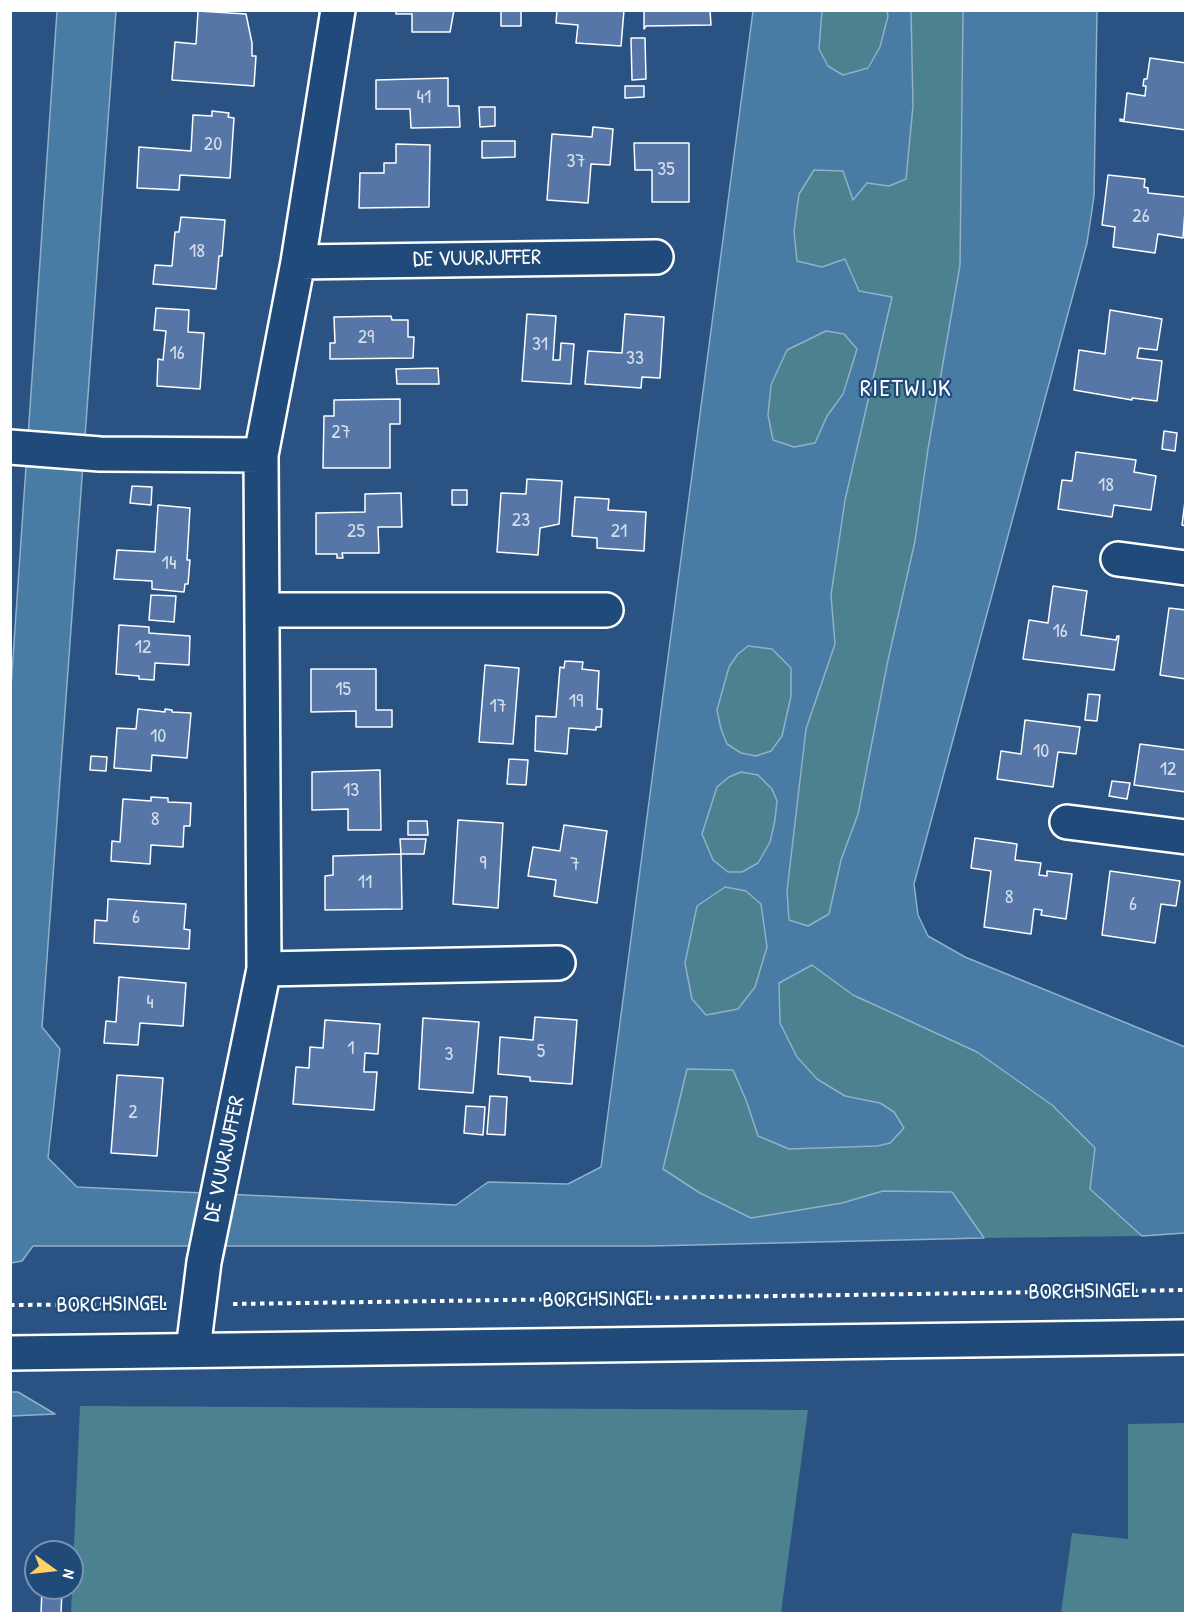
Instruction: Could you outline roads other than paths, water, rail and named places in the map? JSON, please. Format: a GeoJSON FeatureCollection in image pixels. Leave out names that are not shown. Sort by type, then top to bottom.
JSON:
{"type":"FeatureCollection","features":[{"type":"Feature","properties":{"kind":"street","name":"DE VUURJUFFER"},"geometry":{"type":"LineString","coordinates":[[194,1350],[204,1262],[264,969],[261,455],[298,262],[338,10]]}},
{"type":"Feature","properties":{"kind":"street","name":"DE VUURJUFFER"},"geometry":{"type":"LineString","coordinates":[[298,262],[656,257]]}},
{"type":"Feature","properties":{"kind":"street"},"geometry":{"type":"LineString","coordinates":[[10,447],[100,454],[261,455]]}},
{"type":"Feature","properties":{"kind":"street"},"geometry":{"type":"LineString","coordinates":[[1118,559],[1185,568]]}},
{"type":"Feature","properties":{"kind":"street"},"geometry":{"type":"LineString","coordinates":[[262,610],[606,610]]}},
{"type":"Feature","properties":{"kind":"street"},"geometry":{"type":"LineString","coordinates":[[1067,822],[1185,837]]}},
{"type":"Feature","properties":{"kind":"street"},"geometry":{"type":"LineString","coordinates":[[264,969],[558,963]]}},
{"type":"Feature","properties":{"kind":"street","name":"BORCHSINGEL"},"geometry":{"type":"LineString","coordinates":[[10,1353],[1185,1337]]}},
{"type":"Feature","properties":{"kind":"water"},"geometry":{"type":"Polygon","coordinates":[[[57,11],[116,11],[42,1027],[60,1049],[48,1158],[77,1187],[456,1205],[488,1182],[568,1184],[601,1167],[753,11],[822,11],[819,49],[828,66],[843,75],[868,68],[880,47],[888,16],[887,11],[911,11],[913,106],[906,179],[889,186],[867,183],[853,200],[843,171],[814,170],[799,194],[794,231],[797,261],[822,267],[845,259],[859,291],[892,297],[845,500],[831,595],[835,644],[806,729],[787,891],[789,920],[808,926],[829,914],[841,860],[858,814],[888,660],[915,541],[928,449],[960,265],[963,11],[1097,11],[1094,196],[1087,243],[914,884],[918,915],[928,936],[965,957],[1185,1047],[1185,1233],[1142,1236],[1090,1189],[1095,1148],[1052,1105],[977,1052],[853,995],[812,965],[779,983],[780,1023],[797,1057],[817,1079],[845,1096],[880,1103],[894,1112],[904,1128],[890,1143],[877,1146],[789,1149],[758,1136],[733,1070],[687,1069],[663,1169],[700,1193],[751,1218],[842,1203],[883,1191],[952,1192],[984,1238],[652,1246],[33,1246],[22,1261],[11,1263],[11,687],[57,11]],[[826,331],[787,350],[771,385],[768,415],[773,440],[794,447],[815,443],[827,416],[843,394],[857,349],[844,334],[826,331]],[[748,646],[738,654],[729,667],[717,710],[727,744],[741,753],[756,756],[771,751],[782,736],[791,696],[791,668],[772,649],[748,646]],[[741,772],[729,777],[717,787],[702,834],[713,860],[728,872],[742,872],[758,863],[770,842],[777,801],[772,789],[758,775],[741,772]],[[725,887],[697,906],[685,963],[692,999],[706,1015],[738,1009],[755,987],[767,947],[761,904],[746,891],[725,887]]]}},
{"type":"Feature","properties":{"kind":"water"},"geometry":{"type":"Polygon","coordinates":[[[10,1392],[18,1392],[55,1414],[11,1416],[10,1392]]]}},
{"type":"Feature","properties":{"kind":"district","name":"RIETWIJK"},"geometry":{"type":"Point","coordinates":[906,390]}}]}
